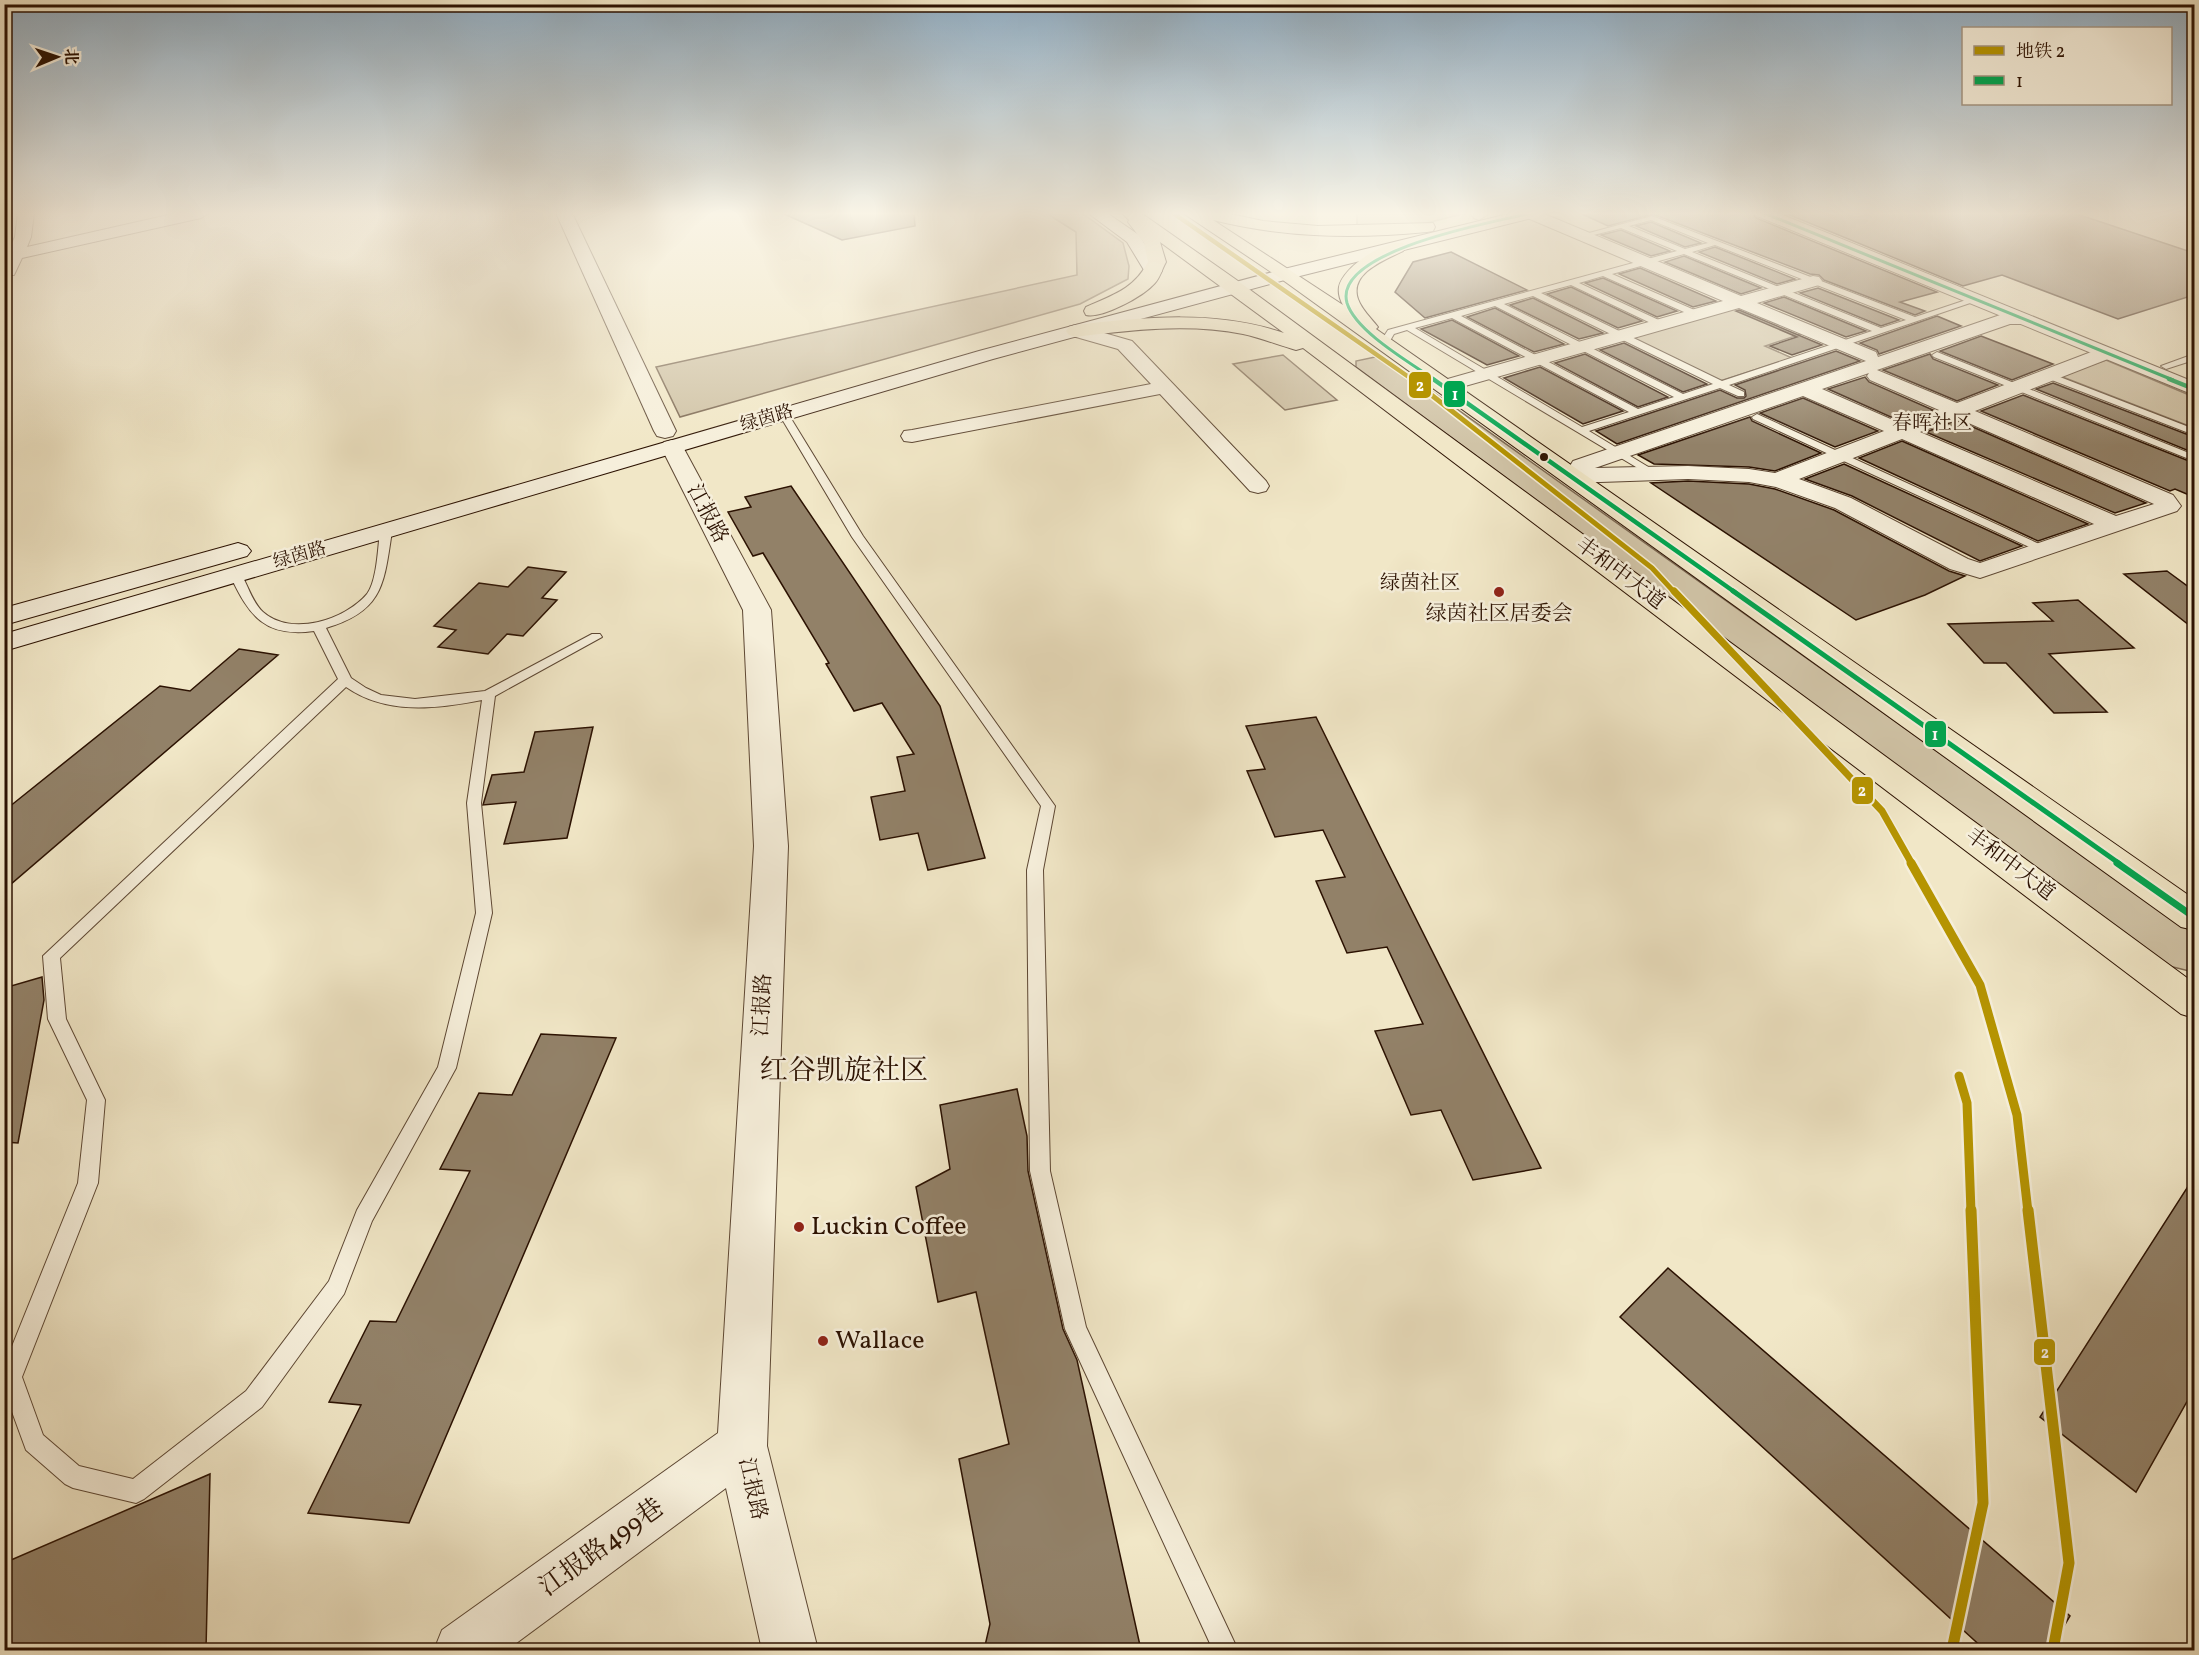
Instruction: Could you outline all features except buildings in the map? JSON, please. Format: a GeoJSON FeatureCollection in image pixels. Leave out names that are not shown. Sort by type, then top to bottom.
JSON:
{"type":"FeatureCollection","features":[{"type":"Feature","properties":{"kind":"main road"},"geometry":{"type":"LineString","coordinates":[[1093,311],[1135,290]]}},
{"type":"Feature","properties":{"kind":"main road","name":"丰和中大道"},"geometry":{"type":"LineString","coordinates":[[1239,290],[2194,1003]]}},
{"type":"Feature","properties":{"kind":"main road"},"geometry":{"type":"LineString","coordinates":[[1308,290],[2194,917]]}},
{"type":"Feature","properties":{"kind":"main road"},"geometry":{"type":"LineString","coordinates":[[1347,290],[1346,294],[1353,311],[1384,344]]}},
{"type":"Feature","properties":{"kind":"main road"},"geometry":{"type":"LineString","coordinates":[[1076,331],[1143,323],[1192,321],[1234,325],[1269,333],[1328,356]]}},
{"type":"Feature","properties":{"kind":"main road"},"geometry":{"type":"LineString","coordinates":[[2133,958],[2194,1017]]}},
{"type":"Feature","properties":{"kind":"street","name":"江报路"},"geometry":{"type":"LineString","coordinates":[[600,290],[668,439],[757,610],[771,846],[742,1446],[790,1650]]}},
{"type":"Feature","properties":{"kind":"street","name":"绿茵路"},"geometry":{"type":"LineString","coordinates":[[4,617],[99,603],[236,575],[383,521],[668,439],[1093,311],[1194,290]]}},
{"type":"Feature","properties":{"kind":"street","name":"绿茵路"},"geometry":{"type":"LineString","coordinates":[[668,439],[784,414],[1076,331],[1206,290]]}},
{"type":"Feature","properties":{"kind":"street"},"geometry":{"type":"LineString","coordinates":[[1568,474],[1745,475],[1777,480],[1802,486],[1836,500],[1959,564],[1980,571],[2169,506],[2165,500],[1955,410],[1873,366],[1840,344],[1710,290]]}},
{"type":"Feature","properties":{"kind":"street"},"geometry":{"type":"LineString","coordinates":[[1444,386],[1778,290]]}},
{"type":"Feature","properties":{"kind":"street"},"geometry":{"type":"LineString","coordinates":[[1952,290],[2194,389]]}},
{"type":"Feature","properties":{"kind":"street"},"geometry":{"type":"LineString","coordinates":[[1976,290],[2194,377]]}},
{"type":"Feature","properties":{"kind":"street"},"geometry":{"type":"LineString","coordinates":[[1568,474],[1617,454],[2010,318],[2024,320]]}},
{"type":"Feature","properties":{"kind":"street"},"geometry":{"type":"LineString","coordinates":[[1076,331],[1125,345],[1258,486]]}},
{"type":"Feature","properties":{"kind":"street"},"geometry":{"type":"LineString","coordinates":[[1777,480],[2106,353]]}},
{"type":"Feature","properties":{"kind":"street"},"geometry":{"type":"LineString","coordinates":[[912,436],[1165,387]]}},
{"type":"Feature","properties":{"kind":"street"},"geometry":{"type":"LineString","coordinates":[[1804,389],[2116,525]]}},
{"type":"Feature","properties":{"kind":"street","name":"绿茵路"},"geometry":{"type":"LineString","coordinates":[[4,643],[99,603],[256,546]]}},
{"type":"Feature","properties":{"kind":"street"},"geometry":{"type":"LineString","coordinates":[[4,606],[99,603]]}},
{"type":"Feature","properties":{"kind":"street"},"geometry":{"type":"LineString","coordinates":[[4,658],[99,603]]}},
{"type":"Feature","properties":{"kind":"street","name":"江报路499巷"},"geometry":{"type":"LineString","coordinates":[[462,1650],[742,1446]]}},
{"type":"Feature","properties":{"kind":"lane"},"geometry":{"type":"LineString","coordinates":[[1384,344],[1391,332],[1543,290]]}},
{"type":"Feature","properties":{"kind":"lane"},"geometry":{"type":"LineString","coordinates":[[1588,290],[1660,324]]}},
{"type":"Feature","properties":{"kind":"lane"},"geometry":{"type":"LineString","coordinates":[[1642,290],[1696,314]]}},
{"type":"Feature","properties":{"kind":"lane"},"geometry":{"type":"LineString","coordinates":[[1780,290],[1880,331]]}},
{"type":"Feature","properties":{"kind":"lane"},"geometry":{"type":"LineString","coordinates":[[1837,290],[1914,320]]}},
{"type":"Feature","properties":{"kind":"lane"},"geometry":{"type":"LineString","coordinates":[[1534,293],[1741,394]]}},
{"type":"Feature","properties":{"kind":"lane"},"geometry":{"type":"LineString","coordinates":[[1580,431],[1976,300]]}},
{"type":"Feature","properties":{"kind":"lane"},"geometry":{"type":"LineString","coordinates":[[1496,303],[1682,397]]}},
{"type":"Feature","properties":{"kind":"lane"},"geometry":{"type":"LineString","coordinates":[[1453,315],[1636,412]]}},
{"type":"Feature","properties":{"kind":"lane"},"geometry":{"type":"LineString","coordinates":[[1407,327],[1651,474]]}},
{"type":"Feature","properties":{"kind":"lane"},"geometry":{"type":"LineString","coordinates":[[1937,355],[2194,458]]}},
{"type":"Feature","properties":{"kind":"lane"},"geometry":{"type":"LineString","coordinates":[[2166,366],[2194,357]]}},
{"type":"Feature","properties":{"kind":"lane"},"geometry":{"type":"LineString","coordinates":[[2047,375],[2194,432]]}},
{"type":"Feature","properties":{"kind":"lane"},"geometry":{"type":"LineString","coordinates":[[784,414],[858,537],[1048,806],[1035,870],[1040,1171],[1076,1329],[1226,1650]]}},
{"type":"Feature","properties":{"kind":"lane"},"geometry":{"type":"LineString","coordinates":[[1756,417],[2043,550]]}},
{"type":"Feature","properties":{"kind":"lane"},"geometry":{"type":"LineString","coordinates":[[236,575],[253,608],[263,618],[286,629],[319,627],[348,615],[372,595],[379,574],[383,521]]}},
{"type":"Feature","properties":{"kind":"lane"},"geometry":{"type":"LineString","coordinates":[[319,627],[345,680],[381,700],[439,704],[489,694],[596,636]]}},
{"type":"Feature","properties":{"kind":"lane"},"geometry":{"type":"LineString","coordinates":[[345,680],[51,956],[57,1019],[96,1100],[88,1183],[11,1377],[34,1442],[73,1476],[136,1491],[254,1399],[337,1287],[364,1217],[447,1068],[484,913],[474,803],[489,694]]}},
{"type":"Feature","properties":{"kind":"shaded area"},"geometry":{"type":"Polygon","coordinates":[[[1007,290],[1106,290],[1080,304],[680,417],[656,367],[1007,290]]]}},
{"type":"Feature","properties":{"kind":"shaded area"},"geometry":{"type":"Polygon","coordinates":[[[1739,304],[1807,332],[1765,346],[1792,358],[1720,381],[1627,336],[1739,304]]]}},
{"type":"Feature","properties":{"kind":"shaded area"},"geometry":{"type":"Polygon","coordinates":[[[1283,355],[1337,400],[1285,410],[1233,364],[1283,355]]]}},
{"type":"Feature","properties":{"kind":"shaded area"},"geometry":{"type":"Polygon","coordinates":[[[1375,357],[1388,360],[2194,934],[2194,968],[2189,971],[2161,964],[1356,367],[1356,361],[1375,357]]]}},
{"type":"Feature","properties":{"kind":"shaded area"},"geometry":{"type":"Polygon","coordinates":[[[2106,360],[2194,397],[2194,428],[2060,376],[2106,360]]]}},
{"type":"Feature","properties":{"kind":"metro line","name":"2"},"geometry":{"type":"LineString","coordinates":[[1284,290],[1433,394],[1652,568],[1882,811],[1980,985],[2017,1115],[2069,1563],[2053,1650]]}},
{"type":"Feature","properties":{"kind":"metro line","name":"2"},"geometry":{"type":"LineString","coordinates":[[1952,1650],[1983,1503],[1967,1103],[1959,1076]]}},
{"type":"Feature","properties":{"kind":"transit line","name":"1"},"geometry":{"type":"LineString","coordinates":[[1348,290],[1347,301],[1354,315],[1384,344],[2194,917]]}},
{"type":"Feature","properties":{"kind":"transit line","name":"1"},"geometry":{"type":"LineString","coordinates":[[1953,290],[2194,389]]}},
{"type":"Feature","properties":{"kind":"place","name":"绿茵社区居委会"},"geometry":{"type":"Point","coordinates":[1499,592]}},
{"type":"Feature","properties":{"kind":"place","name":"Luckin Coffee"},"geometry":{"type":"Point","coordinates":[799,1227]}},
{"type":"Feature","properties":{"kind":"place","name":"Wallace"},"geometry":{"type":"Point","coordinates":[823,1341]}},
{"type":"Feature","properties":{"kind":"district","name":"春晖社区"},"geometry":{"type":"Point","coordinates":[1932,424]}},
{"type":"Feature","properties":{"kind":"district","name":"绿茵社区"},"geometry":{"type":"Point","coordinates":[1420,584]}},
{"type":"Feature","properties":{"kind":"district","name":"红谷凯旋社区"},"geometry":{"type":"Point","coordinates":[844,1071]}}]}
